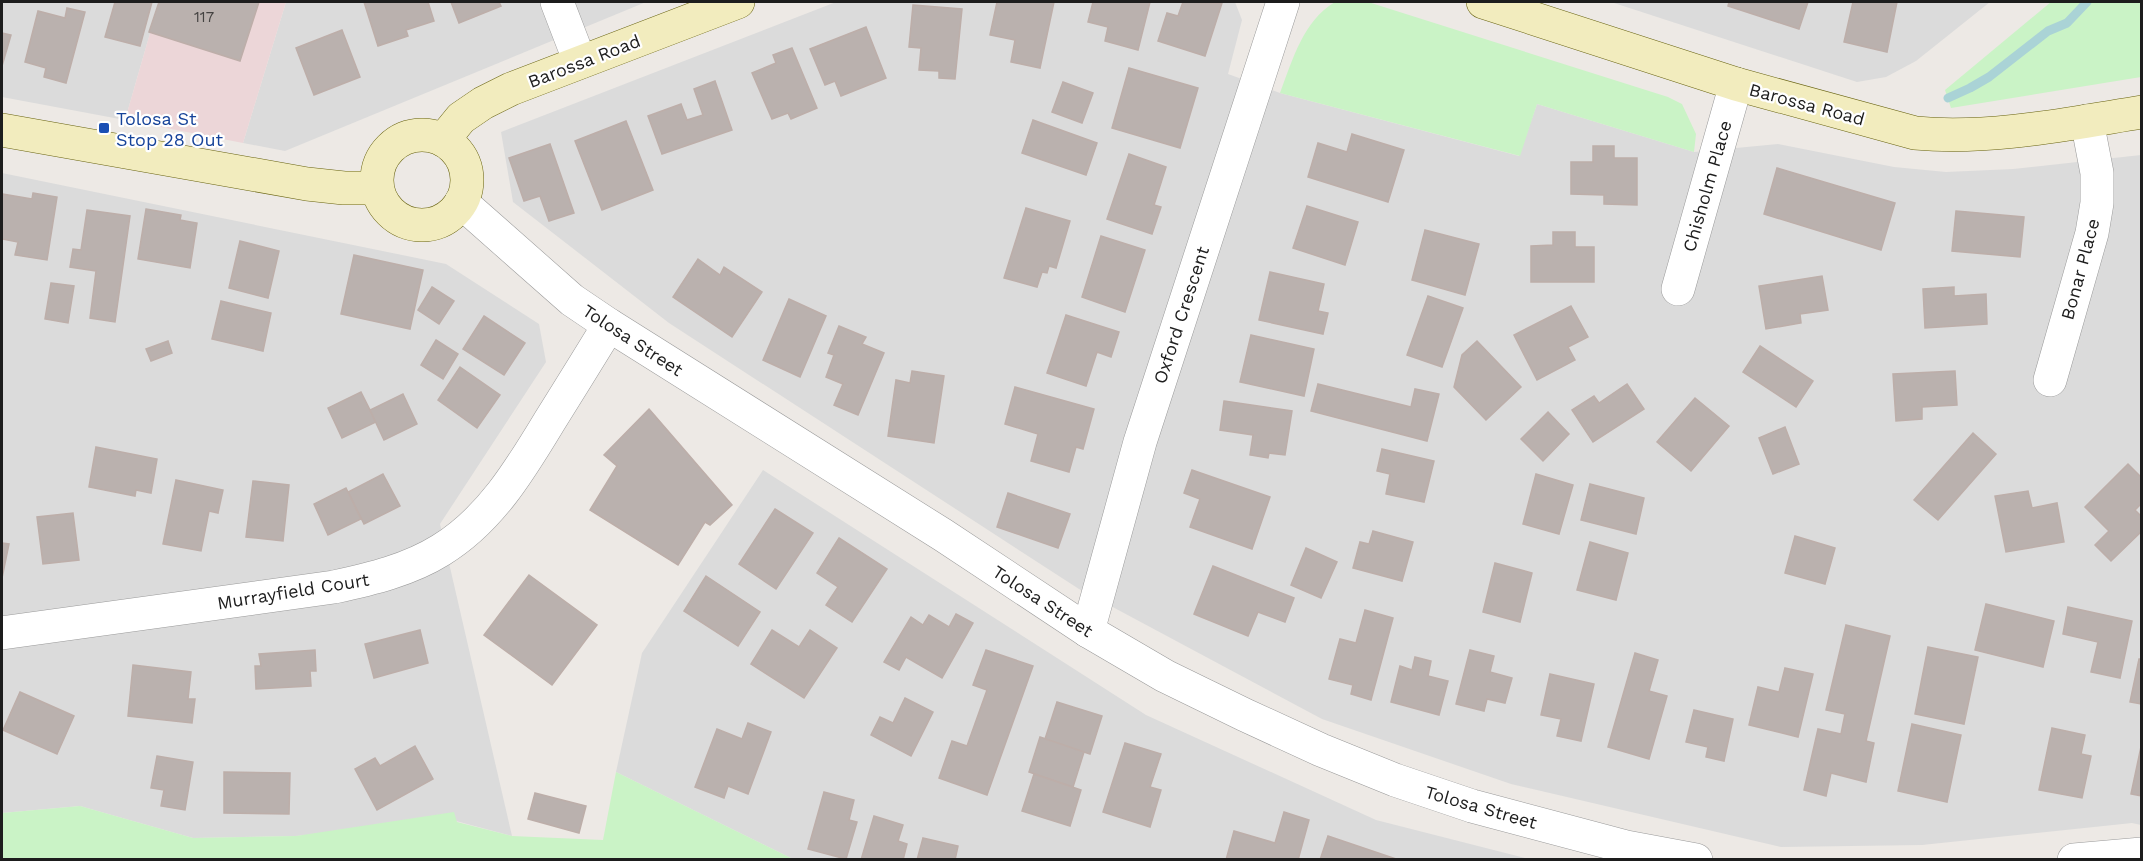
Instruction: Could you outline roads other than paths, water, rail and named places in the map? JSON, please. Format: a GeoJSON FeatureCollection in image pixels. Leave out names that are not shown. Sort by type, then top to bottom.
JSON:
{"type":"FeatureCollection","features":[{"type":"Feature","properties":{"kind":"street"},"geometry":{"type":"LineString","coordinates":[[557,2],[580,62]]}},
{"type":"Feature","properties":{"kind":"street","name":"Barossa Road"},"geometry":{"type":"LineString","coordinates":[[443,140],[461,118],[483,103],[511,89],[738,2]]}},
{"type":"Feature","properties":{"kind":"street","name":"Oxford Crescent"},"geometry":{"type":"LineString","coordinates":[[1088,631],[1140,442],[1282,2]]}},
{"type":"Feature","properties":{"kind":"street","name":"Barossa Road"},"geometry":{"type":"LineString","coordinates":[[1483,2],[1736,84],[1915,133],[1942,135],[1999,132],[2142,112]]}},
{"type":"Feature","properties":{"kind":"street","name":"Chisholm Place"},"geometry":{"type":"LineString","coordinates":[[1678,289],[1736,84]]}},
{"type":"Feature","properties":{"kind":"street","name":"Bonar Place"},"geometry":{"type":"LineString","coordinates":[[2050,380],[2094,223],[2097,173],[2087,121]]}},
{"type":"Feature","properties":{"kind":"street"},"geometry":{"type":"LineString","coordinates":[[2,130],[307,184],[344,188],[377,188]]}},
{"type":"Feature","properties":{"kind":"street"},"geometry":{"type":"LineString","coordinates":[[415,135],[429,135],[443,140],[454,148],[462,160],[466,174],[466,188],[461,202],[442,220],[429,225],[415,225],[390,213],[377,188],[377,174],[381,160],[389,148],[415,135]]}},
{"type":"Feature","properties":{"kind":"street","name":"Tolosa Street"},"geometry":{"type":"LineString","coordinates":[[461,202],[572,300],[609,325],[943,535],[1088,631],[1175,681],[1245,716],[1353,763],[1472,807],[1623,853],[1696,860]]}},
{"type":"Feature","properties":{"kind":"street","name":"Murrayfield Court"},"geometry":{"type":"LineString","coordinates":[[2,633],[334,587],[371,579],[407,567],[433,555],[471,528],[495,503],[517,474],[609,325]]}},
{"type":"Feature","properties":{"kind":"street"},"geometry":{"type":"LineString","coordinates":[[2074,860],[2142,855]]}},
{"type":"Feature","properties":{"kind":"waterway"},"geometry":{"type":"LineString","coordinates":[[1948,98],[1989,77],[2048,31],[2067,23],[2087,2]]}},
{"type":"Feature","properties":{"kind":"place","name":"Tolosa St Stop 28 Out"},"geometry":{"type":"Point","coordinates":[104,128]}}]}
